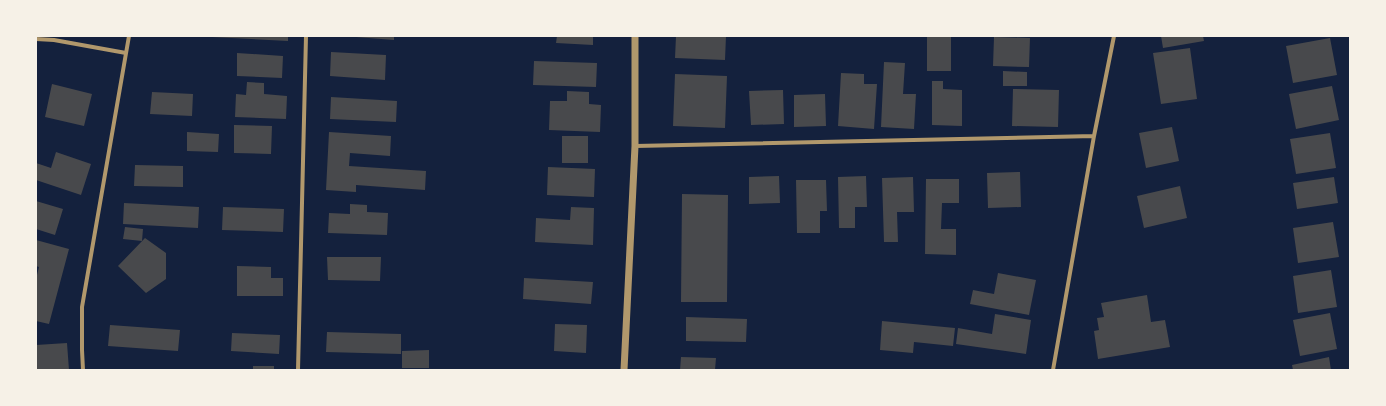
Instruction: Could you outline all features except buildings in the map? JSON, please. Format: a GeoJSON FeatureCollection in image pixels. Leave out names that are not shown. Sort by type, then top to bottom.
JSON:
{"type":"FeatureCollection","features":[{"type":"Feature","properties":{"kind":"street"},"geometry":{"type":"LineString","coordinates":[[84,370],[82,350],[82,307],[129,36]]}},
{"type":"Feature","properties":{"kind":"street"},"geometry":{"type":"LineString","coordinates":[[298,370],[306,36]]}},
{"type":"Feature","properties":{"kind":"street"},"geometry":{"type":"LineString","coordinates":[[624,370],[635,146],[635,36]]}},
{"type":"Feature","properties":{"kind":"street"},"geometry":{"type":"LineString","coordinates":[[1053,370],[1094,136],[1114,36]]}},
{"type":"Feature","properties":{"kind":"street"},"geometry":{"type":"LineString","coordinates":[[36,39],[54,40],[126,53]]}},
{"type":"Feature","properties":{"kind":"street"},"geometry":{"type":"LineString","coordinates":[[635,146],[1094,136]]}}]}
